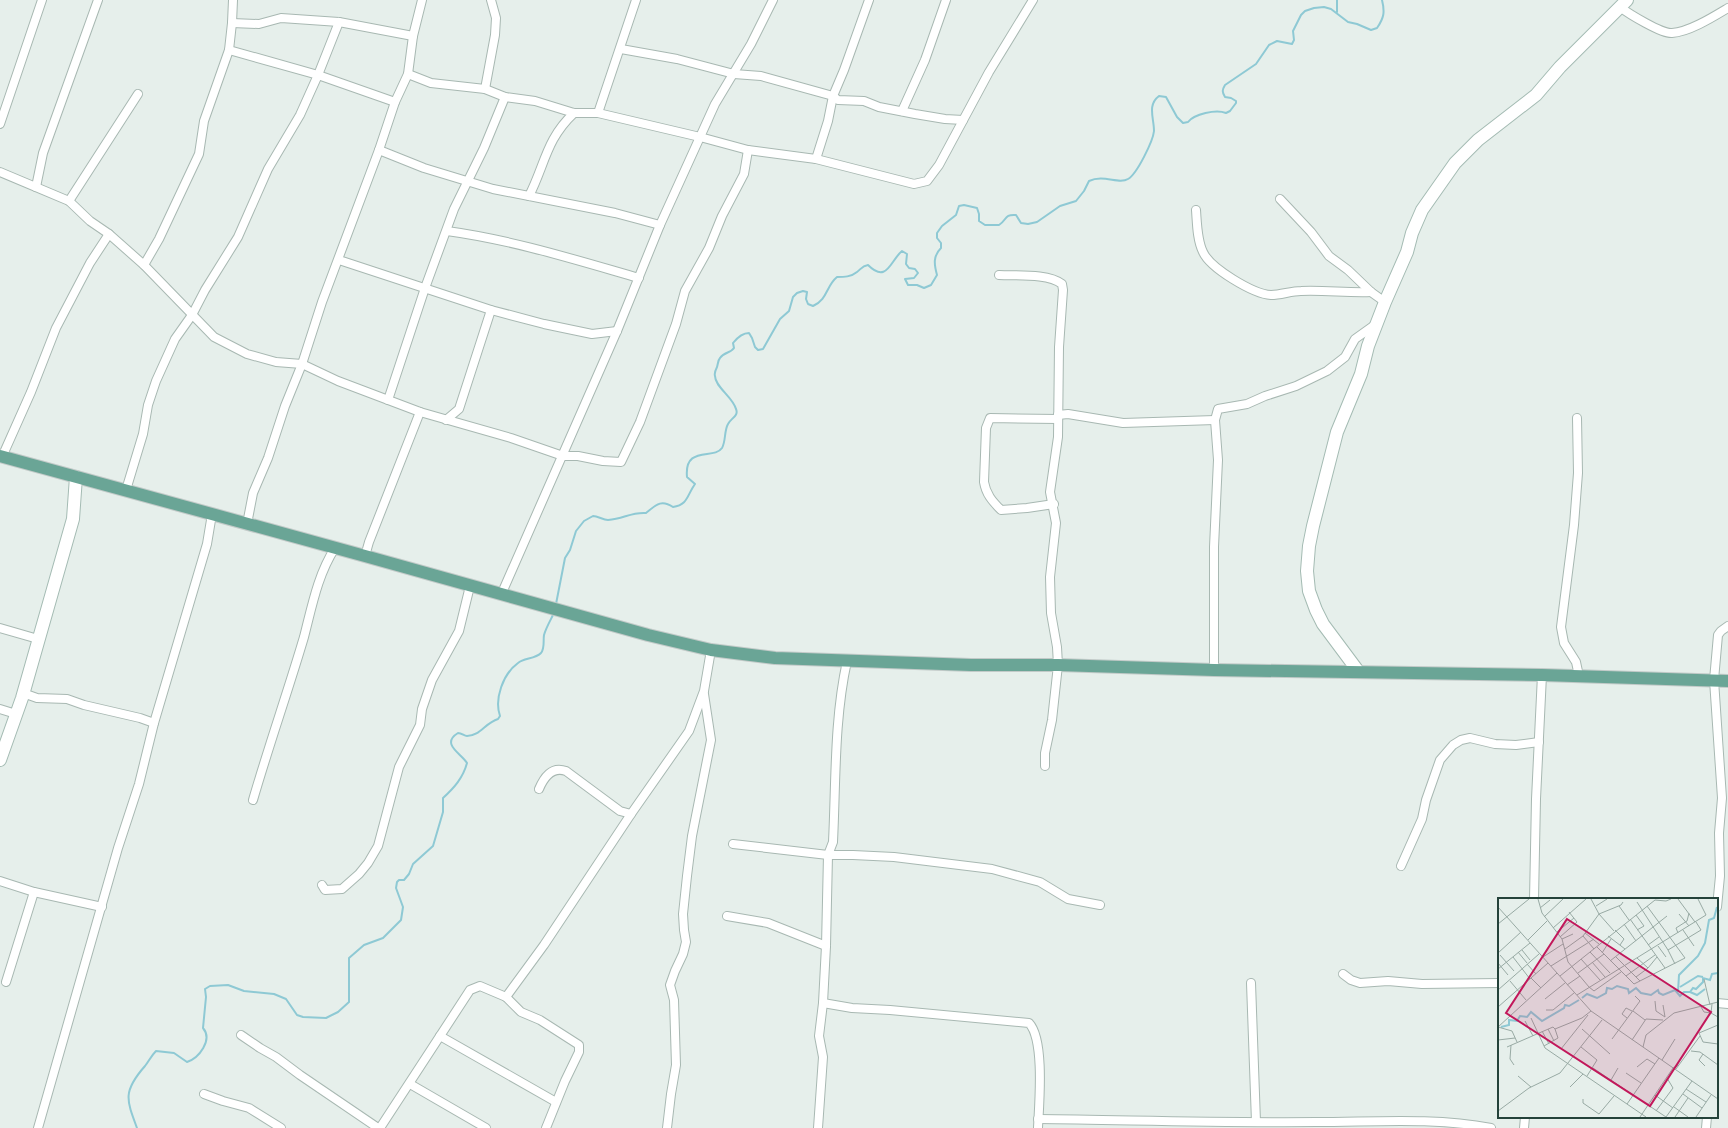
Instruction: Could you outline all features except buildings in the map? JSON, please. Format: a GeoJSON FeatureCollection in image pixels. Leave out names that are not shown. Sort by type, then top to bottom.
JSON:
{"type":"FeatureCollection","features":[{"type":"Feature","properties":{"kind":"main road"},"geometry":{"type":"LineString","coordinates":[[1,456],[501,595],[648,635],[711,650],[775,658],[971,665],[1058,665],[1214,670],[1358,671],[1728,681]]}},
{"type":"Feature","properties":{"kind":"street"},"geometry":{"type":"LineString","coordinates":[[0,124],[42,0]]}},
{"type":"Feature","properties":{"kind":"street"},"geometry":{"type":"LineString","coordinates":[[36,187],[43,153],[98,0]]}},
{"type":"Feature","properties":{"kind":"street"},"geometry":{"type":"LineString","coordinates":[[144,265],[159,239],[199,154],[204,121],[228,50],[232,23],[233,0]]}},
{"type":"Feature","properties":{"kind":"street"},"geometry":{"type":"LineString","coordinates":[[247,524],[253,493],[268,458],[285,406],[302,364],[322,302],[339,260],[395,102],[408,74],[413,36],[422,0]]}},
{"type":"Feature","properties":{"kind":"street"},"geometry":{"type":"LineString","coordinates":[[485,89],[496,35],[496,18],[491,0]]}},
{"type":"Feature","properties":{"kind":"street"},"geometry":{"type":"LineString","coordinates":[[598,113],[621,49],[636,0]]}},
{"type":"Feature","properties":{"kind":"street"},"geometry":{"type":"LineString","coordinates":[[501,595],[617,331],[660,225],[715,104],[751,44],[773,0]]}},
{"type":"Feature","properties":{"kind":"street"},"geometry":{"type":"LineString","coordinates":[[816,159],[828,121],[833,96],[869,0]]}},
{"type":"Feature","properties":{"kind":"street"},"geometry":{"type":"LineString","coordinates":[[902,111],[925,60],[946,0]]}},
{"type":"Feature","properties":{"kind":"street"},"geometry":{"type":"LineString","coordinates":[[408,74],[431,83],[485,89],[505,97],[535,101],[574,113],[598,113],[748,150],[776,152],[816,159],[918,184],[927,181],[939,165],[989,72],[1033,0]]}},
{"type":"Feature","properties":{"kind":"street"},"geometry":{"type":"LineString","coordinates":[[1358,671],[1323,624],[1309,592],[1307,571],[1313,526],[1337,432],[1361,374],[1376,324],[1407,252],[1412,232],[1422,210],[1455,163],[1478,140],[1536,95],[1560,67],[1624,4],[1634,17],[1665,32],[1672,33],[1687,29],[1728,8]]}},
{"type":"Feature","properties":{"kind":"street"},"geometry":{"type":"LineString","coordinates":[[232,23],[259,24],[281,18],[339,22],[413,36]]}},
{"type":"Feature","properties":{"kind":"street"},"geometry":{"type":"LineString","coordinates":[[126,490],[143,434],[148,405],[156,381],[175,339],[192,316],[205,290],[238,237],[268,169],[300,114],[318,75],[339,22]]}},
{"type":"Feature","properties":{"kind":"street"},"geometry":{"type":"LineString","coordinates":[[621,49],[677,59],[734,74],[760,76],[833,96],[838,100],[864,101],[879,107],[945,119],[963,120]]}},
{"type":"Feature","properties":{"kind":"street"},"geometry":{"type":"LineString","coordinates":[[228,50],[318,75],[395,102]]}},
{"type":"Feature","properties":{"kind":"street"},"geometry":{"type":"LineString","coordinates":[[69,201],[138,94]]}},
{"type":"Feature","properties":{"kind":"street"},"geometry":{"type":"LineString","coordinates":[[388,400],[425,288],[454,209],[484,148],[505,97]]}},
{"type":"Feature","properties":{"kind":"street"},"geometry":{"type":"LineString","coordinates":[[529,196],[554,137],[562,124],[574,113]]}},
{"type":"Feature","properties":{"kind":"street"},"geometry":{"type":"LineString","coordinates":[[379,150],[424,168],[466,182],[568,205],[614,213],[660,225]]}},
{"type":"Feature","properties":{"kind":"street"},"geometry":{"type":"LineString","coordinates":[[0,172],[69,201],[90,221],[109,234],[144,265],[214,337],[247,354],[276,362],[302,364],[338,381],[420,412],[511,438],[563,456],[578,456],[603,461],[621,462],[626,455],[640,422],[676,324],[685,291],[709,248],[722,216],[744,174],[748,150]]}},
{"type":"Feature","properties":{"kind":"street"},"geometry":{"type":"LineString","coordinates":[[1280,199],[1311,232],[1329,256],[1348,270],[1371,292],[1385,302]]}},
{"type":"Feature","properties":{"kind":"street"},"geometry":{"type":"LineString","coordinates":[[1196,210],[1199,238],[1203,252],[1209,262],[1235,280],[1256,291],[1271,295],[1300,290],[1346,293],[1371,292]]}},
{"type":"Feature","properties":{"kind":"street"},"geometry":{"type":"LineString","coordinates":[[447,231],[480,236],[538,249],[639,278]]}},
{"type":"Feature","properties":{"kind":"street"},"geometry":{"type":"LineString","coordinates":[[1,456],[31,392],[56,328],[77,287],[109,234]]}},
{"type":"Feature","properties":{"kind":"street"},"geometry":{"type":"LineString","coordinates":[[339,260],[491,310],[592,334],[617,331]]}},
{"type":"Feature","properties":{"kind":"street"},"geometry":{"type":"LineString","coordinates":[[999,275],[1039,276],[1055,279],[1062,284],[1062,313],[1059,347],[1058,437],[1050,492],[1054,504],[1056,523],[1051,556],[1051,599],[1058,665],[1052,720],[1045,753],[1045,766]]}},
{"type":"Feature","properties":{"kind":"street"},"geometry":{"type":"LineString","coordinates":[[446,420],[459,409],[491,310]]}},
{"type":"Feature","properties":{"kind":"street"},"geometry":{"type":"LineString","coordinates":[[1214,670],[1214,547],[1218,460],[1215,420],[1218,409],[1247,404],[1265,396],[1296,386],[1327,371],[1345,357],[1355,339],[1376,324]]}},
{"type":"Feature","properties":{"kind":"street"},"geometry":{"type":"LineString","coordinates":[[365,556],[369,542],[420,412]]}},
{"type":"Feature","properties":{"kind":"street"},"geometry":{"type":"LineString","coordinates":[[1054,504],[1001,510],[991,500],[984,482],[986,428],[990,418],[1058,417],[1068,414],[1123,423],[1215,420]]}},
{"type":"Feature","properties":{"kind":"street"},"geometry":{"type":"LineString","coordinates":[[1577,418],[1578,473],[1574,524],[1561,627],[1564,643],[1576,662],[1579,676]]}},
{"type":"Feature","properties":{"kind":"street"},"geometry":{"type":"LineString","coordinates":[[0,760],[23,693],[73,519],[76,477]]}},
{"type":"Feature","properties":{"kind":"street"},"geometry":{"type":"LineString","coordinates":[[38,1128],[118,848],[140,784],[154,723],[207,544],[212,514]]}},
{"type":"Feature","properties":{"kind":"street"},"geometry":{"type":"LineString","coordinates":[[253,800],[326,561],[335,548]]}},
{"type":"Feature","properties":{"kind":"street"},"geometry":{"type":"LineString","coordinates":[[322,885],[325,890],[342,890],[368,863],[378,846],[399,767],[420,725],[422,709],[432,680],[459,631],[470,586]]}},
{"type":"Feature","properties":{"kind":"street"},"geometry":{"type":"LineString","coordinates":[[1718,898],[1720,876],[1719,833],[1725,798],[1714,680],[1718,635],[1728,626]]}},
{"type":"Feature","properties":{"kind":"street"},"geometry":{"type":"LineString","coordinates":[[0,628],[38,640]]}},
{"type":"Feature","properties":{"kind":"street"},"geometry":{"type":"LineString","coordinates":[[506,998],[570,908],[631,814],[689,731],[704,691],[711,650]]}},
{"type":"Feature","properties":{"kind":"street"},"geometry":{"type":"LineString","coordinates":[[818,1128],[823,1057],[819,1036],[823,1003],[826,946],[828,855],[833,842],[837,727],[842,681],[847,661]]}},
{"type":"Feature","properties":{"kind":"street"},"geometry":{"type":"LineString","coordinates":[[1534,898],[1542,675]]}},
{"type":"Feature","properties":{"kind":"street"},"geometry":{"type":"LineString","coordinates":[[667,1128],[676,1065],[674,1000],[670,985],[683,954],[686,942],[683,914],[686,876],[692,836],[711,740],[704,691]]}},
{"type":"Feature","properties":{"kind":"street"},"geometry":{"type":"LineString","coordinates":[[23,693],[37,698],[67,698],[84,705],[140,718],[154,723]]}},
{"type":"Feature","properties":{"kind":"street"},"geometry":{"type":"LineString","coordinates":[[0,709],[16,714]]}},
{"type":"Feature","properties":{"kind":"street"},"geometry":{"type":"LineString","coordinates":[[1401,866],[1422,819],[1426,800],[1440,760],[1453,746],[1461,740],[1470,738],[1496,744],[1539,742]]}},
{"type":"Feature","properties":{"kind":"street"},"geometry":{"type":"LineString","coordinates":[[539,789],[542,781],[552,771],[559,769],[566,771],[620,811],[631,814]]}},
{"type":"Feature","properties":{"kind":"street"},"geometry":{"type":"LineString","coordinates":[[733,844],[828,855],[894,857],[992,869],[1040,882],[1068,899],[1100,905]]}},
{"type":"Feature","properties":{"kind":"street"},"geometry":{"type":"LineString","coordinates":[[0,881],[34,892],[102,907]]}},
{"type":"Feature","properties":{"kind":"street"},"geometry":{"type":"LineString","coordinates":[[6,982],[34,892]]}},
{"type":"Feature","properties":{"kind":"street"},"geometry":{"type":"LineString","coordinates":[[727,916],[768,923],[826,946]]}},
{"type":"Feature","properties":{"kind":"street"},"geometry":{"type":"LineString","coordinates":[[1343,974],[1351,980],[1360,983],[1388,981],[1422,984],[1498,983]]}},
{"type":"Feature","properties":{"kind":"street"},"geometry":{"type":"LineString","coordinates":[[1250,1124],[1251,983]]}},
{"type":"Feature","properties":{"kind":"street"},"geometry":{"type":"LineString","coordinates":[[240,1034],[379,1128],[410,1084],[470,990],[480,986],[506,998],[521,1012],[540,1020],[579,1045],[579,1052],[546,1128]]}},
{"type":"Feature","properties":{"kind":"street"},"geometry":{"type":"LineString","coordinates":[[823,1003],[852,1008],[890,1010],[1029,1023],[1035,1034],[1040,1057],[1038,1128]]}},
{"type":"Feature","properties":{"kind":"street"},"geometry":{"type":"LineString","coordinates":[[1718,1003],[1728,1004]]}},
{"type":"Feature","properties":{"kind":"street"},"geometry":{"type":"LineString","coordinates":[[440,1036],[556,1102]]}},
{"type":"Feature","properties":{"kind":"street"},"geometry":{"type":"LineString","coordinates":[[410,1084],[486,1128]]}},
{"type":"Feature","properties":{"kind":"street"},"geometry":{"type":"LineString","coordinates":[[204,1094],[249,1108],[281,1128]]}},
{"type":"Feature","properties":{"kind":"street"},"geometry":{"type":"LineString","coordinates":[[1524,1128],[1525,1118]]}},
{"type":"Feature","properties":{"kind":"street"},"geometry":{"type":"LineString","coordinates":[[1706,1128],[1707,1118]]}},
{"type":"Feature","properties":{"kind":"street"},"geometry":{"type":"LineString","coordinates":[[1038,1119],[1250,1124],[1396,1120],[1454,1122],[1491,1128]]}},
{"type":"Feature","properties":{"kind":"waterway"},"geometry":{"type":"LineString","coordinates":[[1337,0],[1337,12]]}},
{"type":"Feature","properties":{"kind":"waterway"},"geometry":{"type":"LineString","coordinates":[[556,604],[565,558],[570,550],[576,531],[584,521],[593,516],[606,520],[646,513],[659,504],[665,503],[673,507],[682,504],[687,499],[695,484],[687,477],[687,467],[690,461],[695,457],[713,453],[722,448],[729,422],[737,411],[731,400],[716,380],[715,372],[719,359],[723,355],[733,350],[733,343],[746,333],[749,333],[755,347],[758,350],[763,349],[780,319],[789,311],[793,297],[797,293],[803,291],[807,292],[806,299],[808,304],[813,306],[822,300],[831,284],[837,277],[852,275],[868,265],[874,270],[884,272],[902,251],[907,254],[906,264],[909,268],[915,269],[918,273],[914,278],[905,279],[908,285],[917,285],[924,288],[931,285],[937,275],[935,257],[941,248],[941,243],[937,238],[937,233],[942,226],[956,215],[959,206],[964,205],[977,208],[979,221],[985,225],[999,225],[1009,215],[1016,215],[1021,223],[1028,224],[1037,222],[1060,206],[1076,201],[1084,191],[1089,181],[1095,179],[1124,181],[1132,176],[1136,171],[1151,142],[1154,131],[1152,108],[1153,103],[1159,96],[1166,97],[1177,117],[1183,123],[1206,113],[1226,113],[1230,111],[1236,101],[1225,97],[1223,94],[1223,88],[1225,85],[1256,64],[1269,45],[1277,41],[1292,44],[1294,40],[1293,31],[1301,15],[1305,11],[1324,7],[1331,9],[1348,22],[1371,30],[1377,28],[1381,21],[1384,11],[1382,0]]}},
{"type":"Feature","properties":{"kind":"waterway"},"geometry":{"type":"LineString","coordinates":[[137,1128],[129,1102],[130,1089],[133,1082],[156,1051],[174,1053],[187,1062],[192,1060],[200,1053],[206,1038],[206,1033],[203,1028],[206,997],[205,989],[210,986],[228,985],[244,991],[274,994],[286,999],[297,1015],[303,1017],[326,1018],[338,1012],[349,1002],[349,958],[364,945],[383,938],[401,920],[403,907],[396,888],[397,882],[399,880],[404,880],[409,874],[413,864],[433,846],[443,812],[443,798],[458,782],[467,763],[454,749],[451,741],[453,737],[458,733],[465,736],[476,734],[490,723],[498,719],[500,716],[498,709],[499,695],[504,680],[518,663],[541,653],[544,635],[553,615]]}}]}
